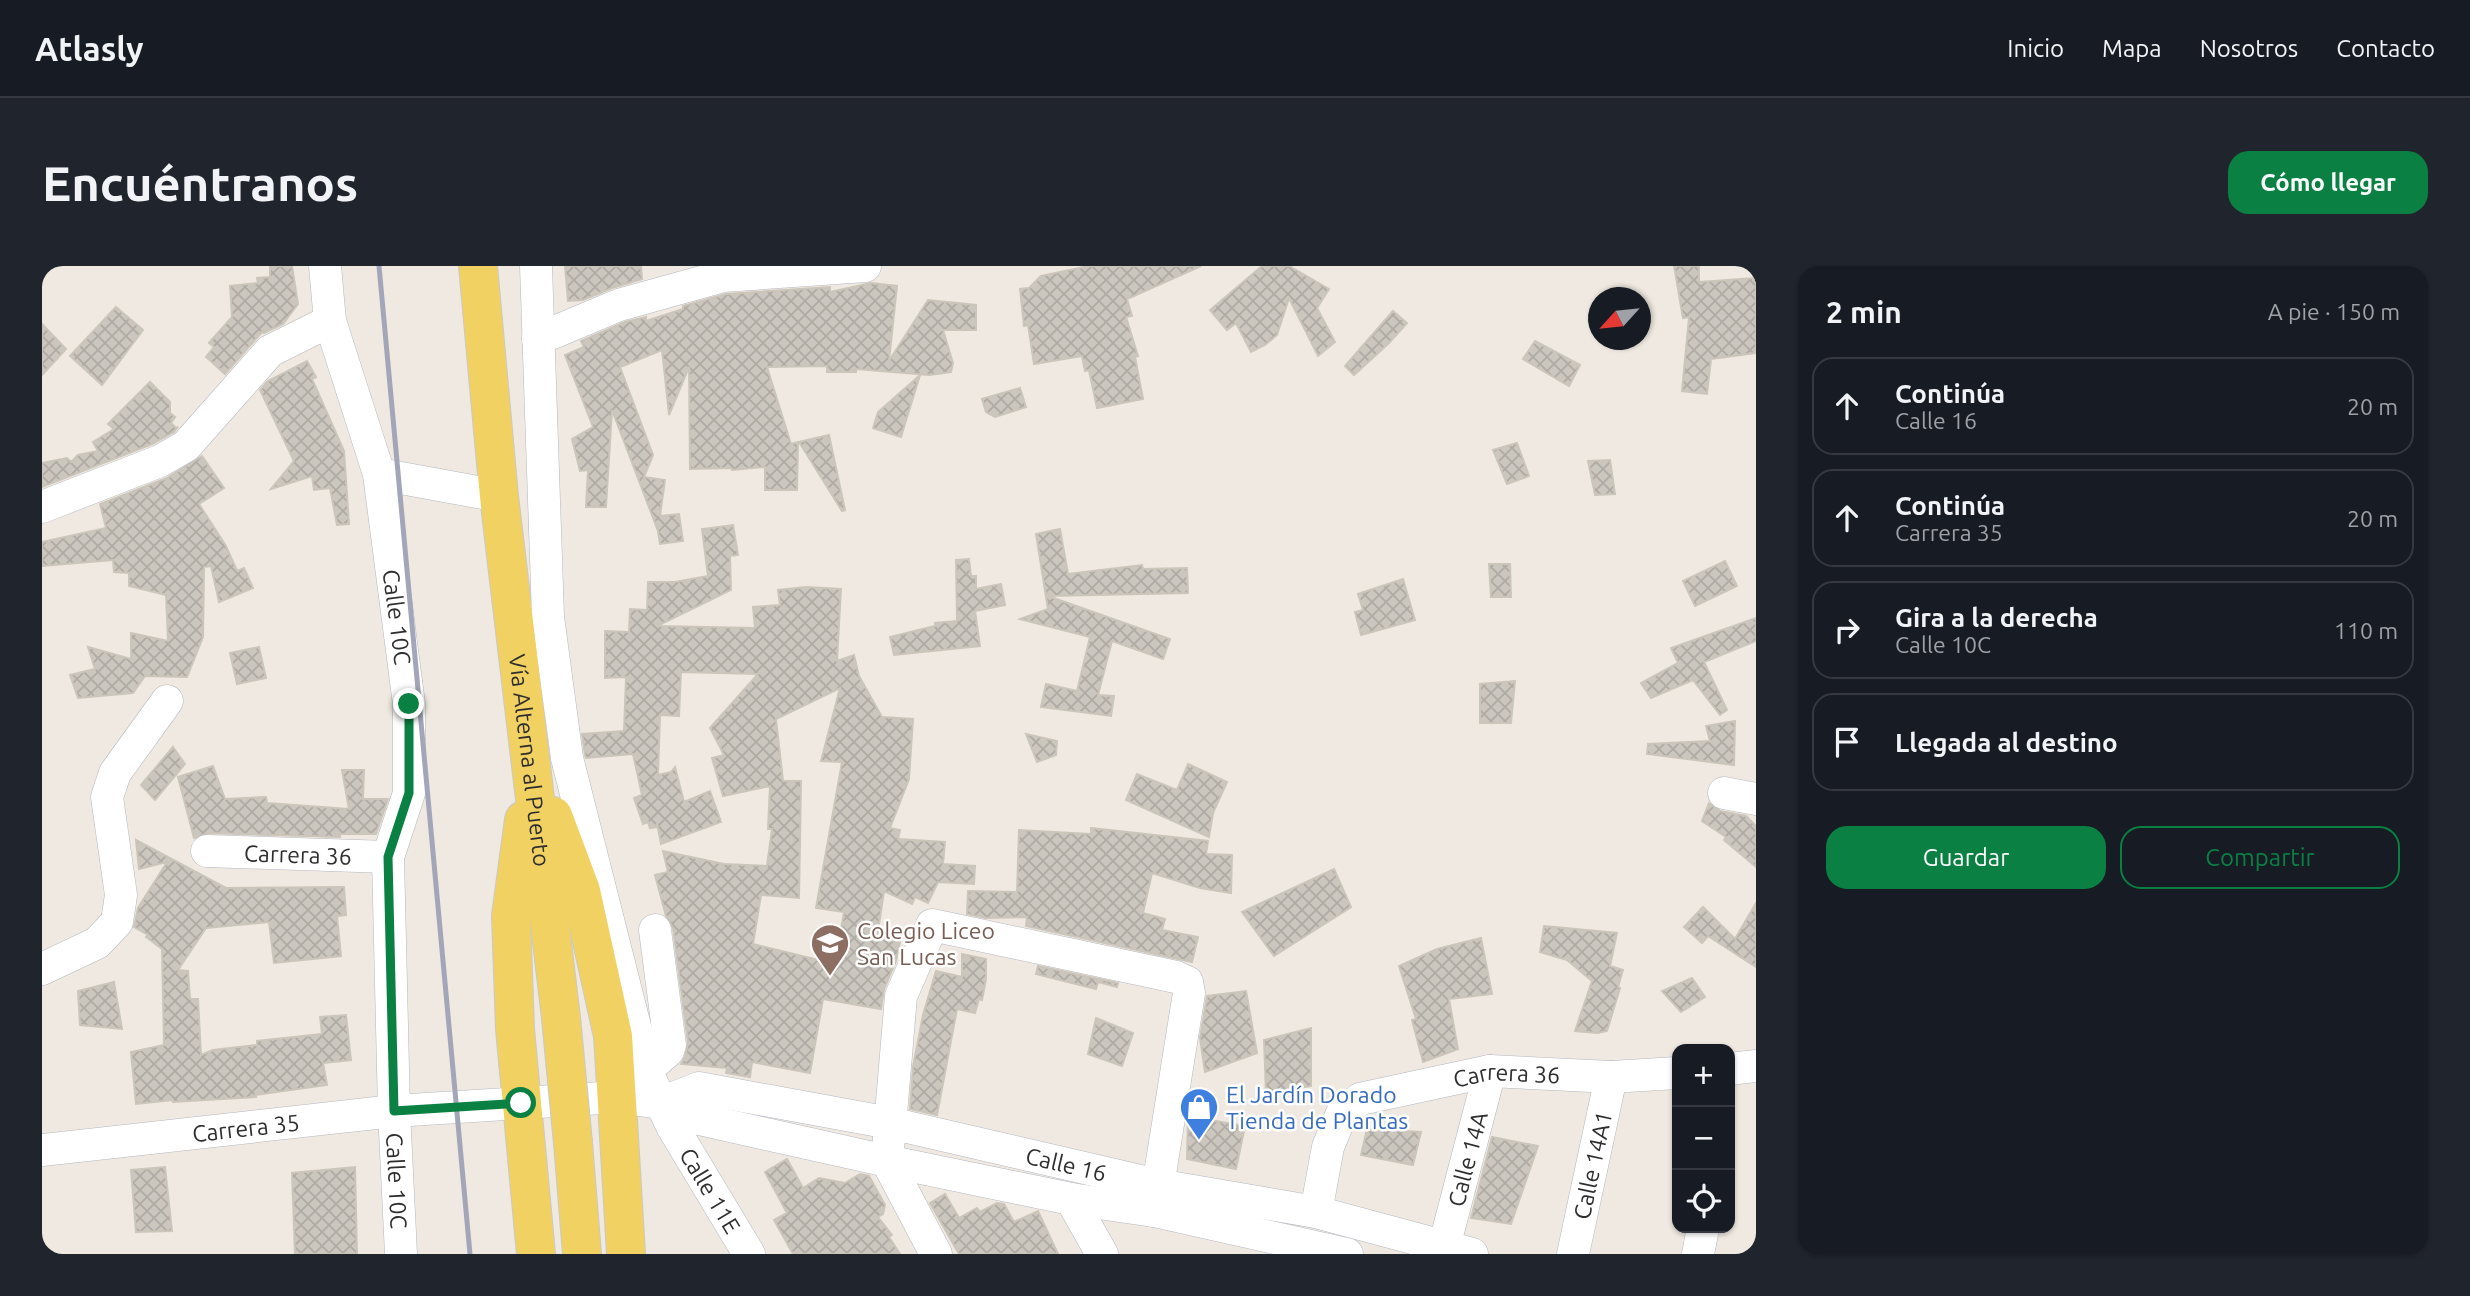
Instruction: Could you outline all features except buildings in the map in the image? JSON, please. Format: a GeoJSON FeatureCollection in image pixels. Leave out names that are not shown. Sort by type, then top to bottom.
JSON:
{"type":"FeatureCollection","features":[{"type":"Feature","properties":{"kind":"main road","name":"Vía Alterna al Puerto"},"geometry":{"type":"LineString","coordinates":[[478,266],[499,496],[562,1018],[582,1254]]}},
{"type":"Feature","properties":{"kind":"main road"},"geometry":{"type":"LineString","coordinates":[[531,758],[581,891],[613,1036],[626,1254]]}},
{"type":"Feature","properties":{"kind":"main road"},"geometry":{"type":"LineString","coordinates":[[531,758],[511,916],[515,1029],[536,1254]]}},
{"type":"Feature","properties":{"kind":"street","name":"Calle 10C"},"geometry":{"type":"LineString","coordinates":[[325,266],[330,321],[379,474],[409,704],[409,793],[388,857],[394,1111],[401,1254]]}},
{"type":"Feature","properties":{"kind":"street","name":"Calle 11E"},"geometry":{"type":"LineString","coordinates":[[536,266],[548,617],[567,758],[646,1070],[666,1114],[749,1254]]}},
{"type":"Feature","properties":{"kind":"street"},"geometry":{"type":"LineString","coordinates":[[538,339],[619,305],[723,271],[865,266]]}},
{"type":"Feature","properties":{"kind":"street"},"geometry":{"type":"LineString","coordinates":[[42,507],[160,461],[186,446],[270,351],[330,321]]}},
{"type":"Feature","properties":{"kind":"street"},"geometry":{"type":"LineString","coordinates":[[379,474],[499,496]]}},
{"type":"Feature","properties":{"kind":"street"},"geometry":{"type":"LineString","coordinates":[[42,969],[97,943],[117,922],[121,895],[107,797],[115,774],[167,701]]}},
{"type":"Feature","properties":{"kind":"street"},"geometry":{"type":"LineString","coordinates":[[1724,793],[1756,799]]}},
{"type":"Feature","properties":{"kind":"street","name":"Carrera 36"},"geometry":{"type":"LineString","coordinates":[[206,851],[388,857]]}},
{"type":"Feature","properties":{"kind":"street"},"geometry":{"type":"LineString","coordinates":[[936,1254],[887,1161],[901,996],[932,925],[1176,977],[1187,982],[1189,993],[1156,1198]]}},
{"type":"Feature","properties":{"kind":"street"},"geometry":{"type":"LineString","coordinates":[[646,1070],[668,1051],[670,1045],[655,930]]}},
{"type":"Feature","properties":{"kind":"street"},"geometry":{"type":"LineString","coordinates":[[1735,1068],[1756,1066]]}},
{"type":"Feature","properties":{"kind":"street","name":"Carrera 36"},"geometry":{"type":"LineString","coordinates":[[1316,1212],[1328,1147],[1342,1113],[1360,1099],[1490,1071],[1611,1077],[1672,1073]]}},
{"type":"Feature","properties":{"kind":"street","name":"Calle 14A"},"geometry":{"type":"LineString","coordinates":[[1458,1251],[1490,1071]]}},
{"type":"Feature","properties":{"kind":"street","name":"Calle 14A1"},"geometry":{"type":"LineString","coordinates":[[1573,1254],[1611,1077]]}},
{"type":"Feature","properties":{"kind":"street","name":"Calle 16"},"geometry":{"type":"LineString","coordinates":[[666,1114],[699,1088],[890,1124],[1156,1198],[1239,1241],[1347,1254]]}},
{"type":"Feature","properties":{"kind":"street","name":"Calle 16"},"geometry":{"type":"LineString","coordinates":[[449,1109],[618,1097],[666,1114],[1071,1199],[1156,1198],[1316,1212],[1458,1251]]}},
{"type":"Feature","properties":{"kind":"street","name":"Carrera 35"},"geometry":{"type":"LineString","coordinates":[[42,1150],[394,1111],[449,1109]]}},
{"type":"Feature","properties":{"kind":"street"},"geometry":{"type":"LineString","coordinates":[[1071,1199],[1102,1254]]}},
{"type":"Feature","properties":{"kind":"street"},"geometry":{"type":"LineString","coordinates":[[1698,1254],[1702,1233]]}},
{"type":"Feature","properties":{"kind":"railway"},"geometry":{"type":"LineString","coordinates":[[379,266],[470,1254]]}},
{"type":"Feature","properties":{"kind":"place","name":"Colegio Liceo San Lucas"},"geometry":{"type":"Point","coordinates":[830,977]}},
{"type":"Feature","properties":{"kind":"place","name":"El Jardín Dorado Tienda de Plantas"},"geometry":{"type":"Point","coordinates":[1199,1141]}},
{"type":"Feature","properties":{"kind":"route"},"geometry":{"type":"LineString","coordinates":[[409,704],[409,793],[388,857],[394,1111],[521,1103]]}}]}
